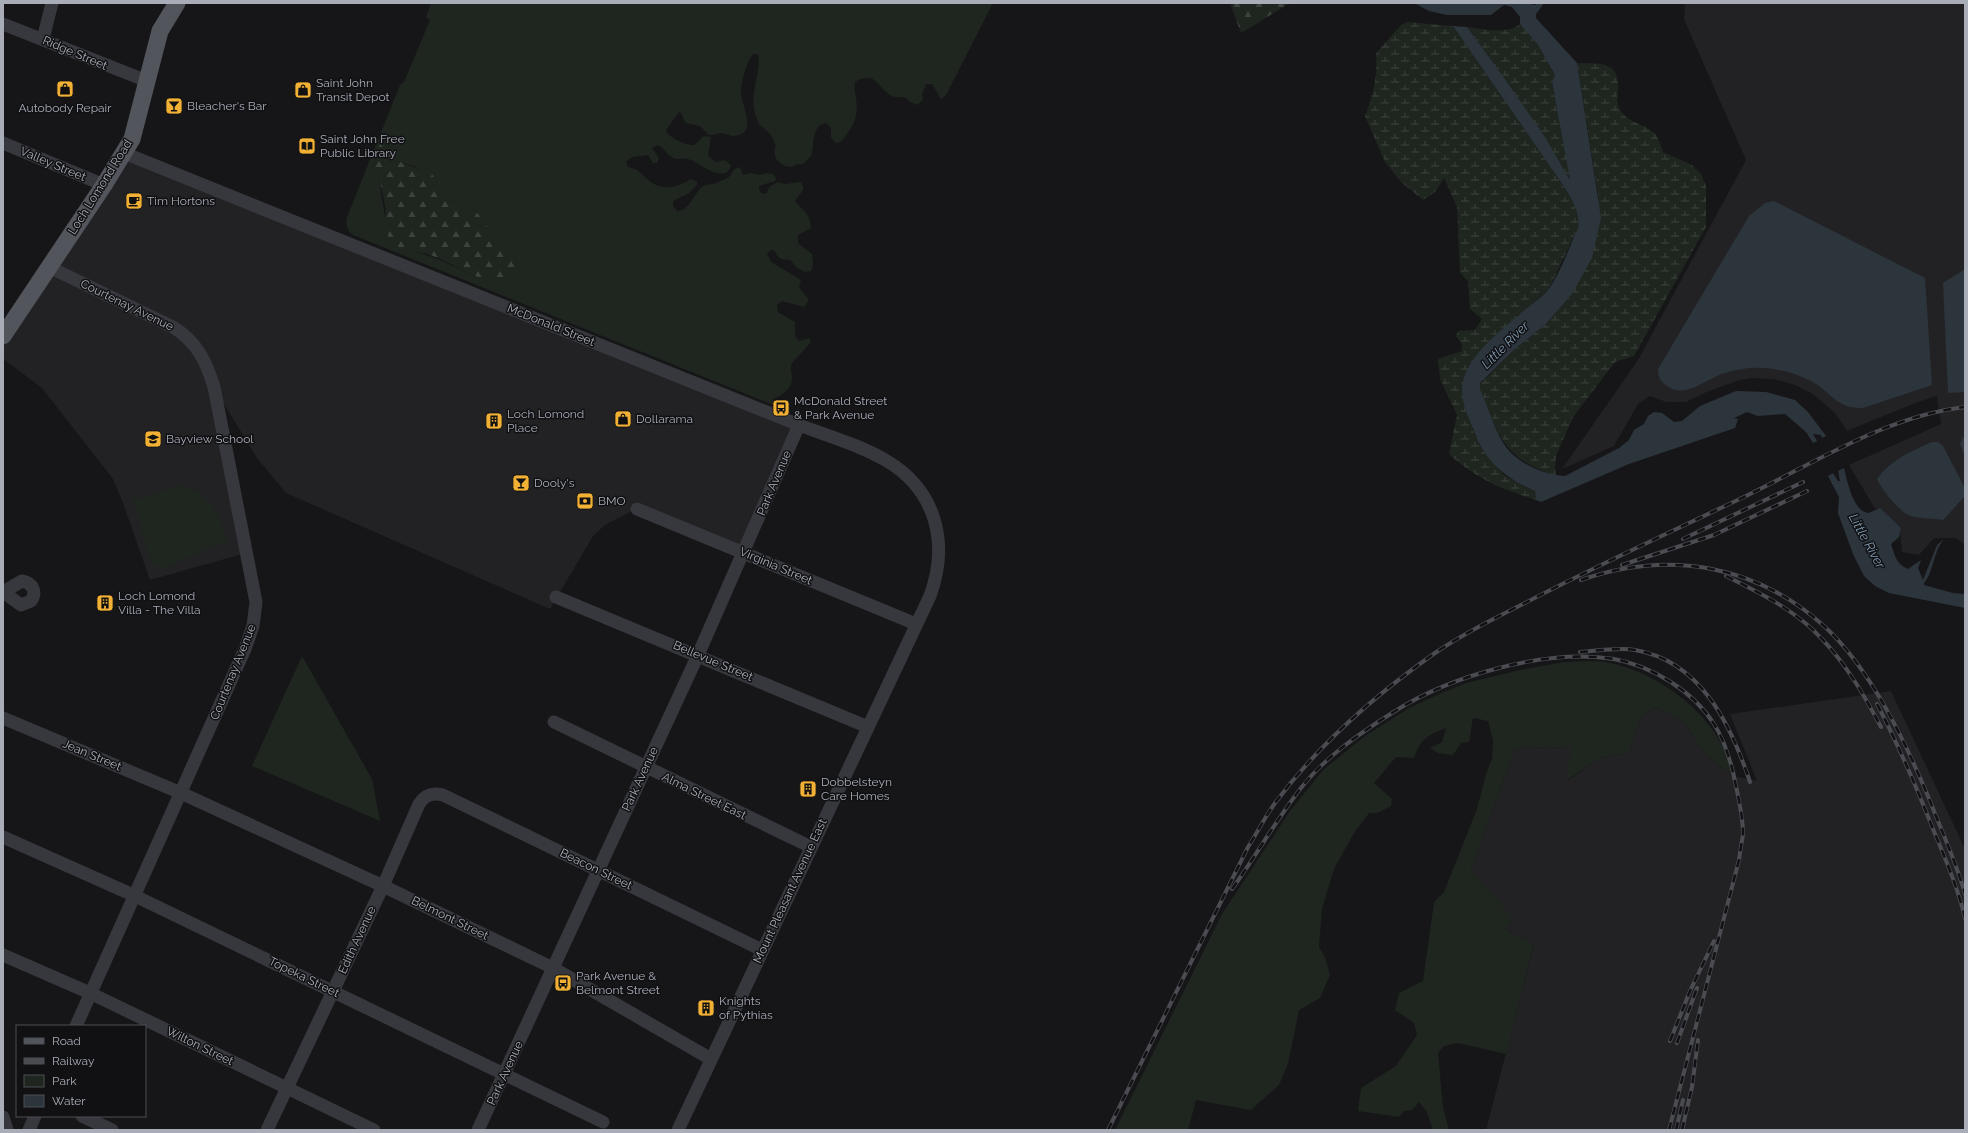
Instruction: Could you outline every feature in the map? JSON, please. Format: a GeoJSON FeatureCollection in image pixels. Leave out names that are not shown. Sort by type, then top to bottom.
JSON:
{"type":"FeatureCollection","features":[{"type":"Feature","properties":{"kind":"main road","name":"Loch Lomond Road"},"geometry":{"type":"LineString","coordinates":[[3,336],[124,153],[136,126],[160,31],[177,3]]}},
{"type":"Feature","properties":{"kind":"street"},"geometry":{"type":"LineString","coordinates":[[43,39],[52,3]]}},
{"type":"Feature","properties":{"kind":"street","name":"Ridge Street"},"geometry":{"type":"LineString","coordinates":[[3,24],[121,72],[147,81]]}},
{"type":"Feature","properties":{"kind":"street","name":"Valley Street"},"geometry":{"type":"LineString","coordinates":[[3,143],[104,185]]}},
{"type":"Feature","properties":{"kind":"street","name":"McDonald Street"},"geometry":{"type":"LineString","coordinates":[[124,153],[799,426],[847,443],[887,461],[897,468],[916,487],[926,500],[932,513],[939,540]]}},
{"type":"Feature","properties":{"kind":"street","name":"Courtenay Avenue"},"geometry":{"type":"LineString","coordinates":[[49,267],[161,320],[183,333],[191,340],[204,360],[214,388],[253,588],[256,614],[245,649],[181,793],[133,895],[76,1025]]}},
{"type":"Feature","properties":{"kind":"street","name":"Park Avenue"},"geometry":{"type":"LineString","coordinates":[[478,1130],[698,655],[799,426]]}},
{"type":"Feature","properties":{"kind":"street","name":"Virginia Street"},"geometry":{"type":"LineString","coordinates":[[637,509],[916,624]]}},
{"type":"Feature","properties":{"kind":"street","name":"Mount Pleasant Avenue East"},"geometry":{"type":"LineString","coordinates":[[678,1130],[930,596],[937,573],[939,540]]}},
{"type":"Feature","properties":{"kind":"street","name":"Bellevue Street"},"geometry":{"type":"LineString","coordinates":[[556,597],[868,727]]}},
{"type":"Feature","properties":{"kind":"street","name":"Jean Street"},"geometry":{"type":"LineString","coordinates":[[3,718],[181,793]]}},
{"type":"Feature","properties":{"kind":"street","name":"Alma Street East"},"geometry":{"type":"LineString","coordinates":[[554,722],[645,768],[811,847]]}},
{"type":"Feature","properties":{"kind":"street","name":"Belmont Street"},"geometry":{"type":"LineString","coordinates":[[181,793],[383,886],[553,968],[711,1059]]}},
{"type":"Feature","properties":{"kind":"street","name":"Beacon Street"},"geometry":{"type":"LineString","coordinates":[[428,795],[436,793],[443,795],[762,950]]}},
{"type":"Feature","properties":{"kind":"street","name":"Edith Avenue"},"geometry":{"type":"LineString","coordinates":[[267,1130],[383,886],[419,804],[428,795]]}},
{"type":"Feature","properties":{"kind":"street","name":"Topeka Street"},"geometry":{"type":"LineString","coordinates":[[3,837],[133,895],[333,990],[603,1122]]}},
{"type":"Feature","properties":{"kind":"street","name":"Wilton Street"},"geometry":{"type":"LineString","coordinates":[[3,955],[90,993],[374,1130]]}},
{"type":"Feature","properties":{"kind":"street"},"geometry":{"type":"LineString","coordinates":[[3,1117],[7,1130]]}},
{"type":"Feature","properties":{"kind":"street"},"geometry":{"type":"LineString","coordinates":[[29,1130],[35,1117]]}},
{"type":"Feature","properties":{"kind":"street"},"geometry":{"type":"LineString","coordinates":[[84,1117],[112,1130]]}},
{"type":"Feature","properties":{"kind":"shaded area"},"geometry":{"type":"Polygon","coordinates":[[[1685,3],[1965,3],[1965,545],[1956,538],[1934,538],[1919,555],[1902,552],[1900,532],[1874,507],[1849,465],[1941,424],[1937,396],[1915,403],[1847,431],[1836,414],[1813,394],[1795,385],[1774,379],[1752,378],[1740,380],[1709,391],[1686,402],[1666,402],[1650,396],[1638,404],[1614,446],[1562,469],[1638,360],[1746,160],[1684,19],[1685,3]]]}},
{"type":"Feature","properties":{"kind":"shaded area"},"geometry":{"type":"Polygon","coordinates":[[[124,153],[799,425],[744,553],[636,509],[605,525],[593,536],[550,609],[286,493],[257,458],[215,389],[246,553],[150,580],[113,479],[42,388],[3,359],[3,336],[124,153]]]}},
{"type":"Feature","properties":{"kind":"shaded area"},"geometry":{"type":"Polygon","coordinates":[[[1891,691],[1965,849],[1965,1130],[1486,1130],[1534,945],[1514,935],[1505,927],[1511,923],[1471,870],[1515,748],[1572,747],[1567,781],[1602,757],[1629,753],[1641,716],[1656,707],[1682,720],[1705,754],[1733,776],[1757,781],[1730,714],[1891,691]]]}},
{"type":"Feature","properties":{"kind":"green space"},"geometry":{"type":"Polygon","coordinates":[[[431,3],[993,3],[946,95],[941,99],[932,84],[926,84],[922,94],[923,99],[918,105],[910,102],[905,97],[892,96],[872,79],[862,79],[855,82],[857,103],[856,117],[845,138],[835,143],[831,137],[831,128],[826,123],[821,125],[815,132],[811,156],[803,164],[797,164],[789,167],[780,163],[775,156],[774,151],[776,146],[772,137],[758,122],[755,113],[754,95],[759,62],[758,54],[753,54],[751,57],[742,80],[741,95],[747,117],[746,130],[741,134],[733,136],[721,133],[709,135],[700,126],[685,123],[682,114],[679,112],[666,130],[667,133],[673,138],[682,143],[691,145],[694,145],[704,136],[711,137],[708,156],[716,162],[725,160],[731,165],[728,171],[717,173],[710,171],[692,160],[674,158],[658,145],[652,148],[659,158],[657,163],[653,163],[648,155],[633,157],[626,161],[628,167],[637,170],[655,185],[661,187],[673,187],[691,179],[697,182],[697,185],[689,193],[673,201],[673,206],[677,211],[685,208],[701,188],[726,179],[738,167],[741,169],[743,175],[750,173],[760,175],[766,173],[773,174],[776,178],[775,181],[759,186],[760,192],[764,194],[767,193],[769,187],[778,182],[785,184],[801,182],[803,190],[795,201],[808,216],[811,228],[798,235],[798,243],[812,254],[813,265],[811,271],[805,272],[797,268],[790,260],[779,258],[775,251],[771,250],[767,254],[771,262],[801,280],[799,287],[809,300],[804,307],[782,301],[777,305],[778,312],[795,322],[795,336],[799,341],[809,338],[811,341],[792,364],[792,382],[788,389],[783,394],[772,399],[778,403],[778,407],[351,233],[346,225],[347,217],[400,85],[404,82],[430,20],[426,17],[431,3]],[[384,131],[373,167],[378,176],[385,216],[411,251],[452,265],[476,277],[503,246],[498,242],[476,211],[449,201],[440,189],[436,180],[416,167],[400,162],[386,148],[384,131]]]}},
{"type":"Feature","properties":{"kind":"green space"},"geometry":{"type":"Polygon","coordinates":[[[1230,3],[1290,3],[1241,33],[1230,3]]]}},
{"type":"Feature","properties":{"kind":"green space"},"geometry":{"type":"Polygon","coordinates":[[[1407,22],[1453,26],[1565,188],[1577,212],[1578,228],[1549,289],[1488,342],[1462,393],[1465,407],[1475,435],[1490,459],[1504,475],[1535,491],[1536,500],[1480,477],[1449,454],[1457,415],[1440,379],[1438,359],[1462,351],[1462,344],[1456,336],[1458,331],[1475,330],[1482,319],[1470,309],[1468,281],[1460,273],[1457,207],[1444,178],[1435,192],[1423,200],[1401,182],[1385,162],[1365,116],[1374,86],[1376,53],[1401,25],[1407,22]]]}},
{"type":"Feature","properties":{"kind":"green space"},"geometry":{"type":"Polygon","coordinates":[[[1520,24],[1538,45],[1555,75],[1552,83],[1571,181],[1521,103],[1467,27],[1502,30],[1520,24]]]}},
{"type":"Feature","properties":{"kind":"green space"},"geometry":{"type":"Polygon","coordinates":[[[1577,63],[1601,64],[1612,69],[1616,74],[1618,82],[1618,106],[1623,114],[1632,121],[1652,131],[1656,135],[1663,152],[1692,165],[1701,174],[1706,186],[1706,227],[1634,356],[1615,362],[1573,417],[1556,456],[1556,476],[1538,469],[1524,461],[1506,444],[1493,421],[1480,389],[1480,384],[1516,348],[1545,325],[1572,294],[1598,195],[1577,63]]]}},
{"type":"Feature","properties":{"kind":"green space"},"geometry":{"type":"Polygon","coordinates":[[[384,130],[386,148],[400,162],[432,174],[449,201],[476,211],[498,242],[515,255],[520,266],[515,277],[495,281],[480,278],[443,260],[427,254],[402,248],[394,244],[388,236],[386,228],[385,205],[377,175],[373,167],[384,130]]]}},
{"type":"Feature","properties":{"kind":"green space"},"geometry":{"type":"Polygon","coordinates":[[[179,486],[198,492],[205,498],[216,513],[227,541],[162,569],[154,566],[151,562],[133,500],[179,486]]]}},
{"type":"Feature","properties":{"kind":"green space"},"geometry":{"type":"Polygon","coordinates":[[[302,656],[372,779],[380,821],[252,766],[302,656]]]}},
{"type":"Feature","properties":{"kind":"green space"},"geometry":{"type":"Polygon","coordinates":[[[1593,661],[1610,663],[1650,677],[1670,689],[1688,703],[1704,719],[1717,736],[1727,756],[1733,776],[1705,754],[1682,720],[1656,707],[1641,716],[1629,753],[1602,757],[1566,781],[1571,747],[1515,748],[1471,870],[1513,918],[1511,923],[1506,928],[1514,935],[1534,944],[1506,1054],[1458,1043],[1444,1046],[1438,1053],[1443,1107],[1449,1130],[1433,1130],[1427,1112],[1419,1102],[1412,1110],[1404,1111],[1399,1117],[1358,1111],[1361,1088],[1396,1066],[1417,1035],[1414,1023],[1395,1010],[1399,993],[1423,981],[1434,902],[1444,892],[1477,809],[1486,774],[1492,759],[1493,740],[1488,721],[1473,718],[1469,742],[1461,743],[1453,755],[1438,753],[1430,748],[1442,742],[1446,728],[1426,738],[1419,746],[1414,758],[1396,757],[1374,783],[1392,799],[1391,806],[1377,813],[1369,813],[1354,833],[1334,869],[1322,909],[1319,947],[1325,957],[1330,975],[1320,998],[1299,1010],[1288,1064],[1279,1085],[1251,1110],[1196,1100],[1188,1130],[1115,1130],[1222,914],[1290,811],[1323,770],[1365,736],[1409,708],[1439,694],[1466,683],[1520,670],[1564,662],[1593,661]]]}},
{"type":"Feature","properties":{"kind":"water","name":"Little River"},"geometry":{"type":"Polygon","coordinates":[[[1414,3],[1526,3],[1535,5],[1537,3],[1544,3],[1536,14],[1536,18],[1577,63],[1601,218],[1592,258],[1572,294],[1545,325],[1516,348],[1480,383],[1480,389],[1493,422],[1502,441],[1513,455],[1529,466],[1538,470],[1565,476],[1619,448],[1629,440],[1634,430],[1644,424],[1648,416],[1654,412],[1662,413],[1674,422],[1682,421],[1700,406],[1736,391],[1766,392],[1795,400],[1808,412],[1826,436],[1822,438],[1821,435],[1813,434],[1817,441],[1813,443],[1806,432],[1785,414],[1758,416],[1747,412],[1734,418],[1738,419],[1735,428],[1629,464],[1541,502],[1536,500],[1535,491],[1506,475],[1490,460],[1478,441],[1468,417],[1462,393],[1463,380],[1475,357],[1495,335],[1549,289],[1561,267],[1578,228],[1578,217],[1571,198],[1565,188],[1453,26],[1467,27],[1545,137],[1570,180],[1552,82],[1555,75],[1538,45],[1520,24],[1520,17],[1512,7],[1504,5],[1491,15],[1447,15],[1429,11],[1414,3]]]}},
{"type":"Feature","properties":{"kind":"water"},"geometry":{"type":"Polygon","coordinates":[[[1774,201],[1925,278],[1932,385],[1863,408],[1854,408],[1840,403],[1811,381],[1788,372],[1773,369],[1749,368],[1732,371],[1687,390],[1673,389],[1662,382],[1658,369],[1749,216],[1765,203],[1774,201]]]}},
{"type":"Feature","properties":{"kind":"water"},"geometry":{"type":"Polygon","coordinates":[[[1965,269],[1965,392],[1948,393],[1943,283],[1965,269]]]}},
{"type":"Feature","properties":{"kind":"water"},"geometry":{"type":"Polygon","coordinates":[[[1965,434],[1965,456],[1960,444],[1965,434]]]}},
{"type":"Feature","properties":{"kind":"water"},"geometry":{"type":"Polygon","coordinates":[[[1932,442],[1938,442],[1943,446],[1965,488],[1964,497],[1943,520],[1915,517],[1907,514],[1891,500],[1882,489],[1877,479],[1895,461],[1932,442]]]}},
{"type":"Feature","properties":{"kind":"water","name":"Little River"},"geometry":{"type":"Polygon","coordinates":[[[1844,468],[1852,495],[1859,507],[1863,511],[1869,513],[1880,508],[1901,528],[1899,537],[1891,544],[1895,556],[1901,565],[1908,569],[1921,560],[1918,568],[1923,580],[1937,545],[1944,539],[1940,544],[1924,585],[1953,593],[1965,594],[1965,608],[1889,593],[1875,586],[1864,576],[1853,554],[1838,513],[1839,497],[1828,476],[1833,473],[1838,481],[1840,481],[1838,471],[1844,468]]]}},
{"type":"Feature","properties":{"kind":"railway"},"geometry":{"type":"LineString","coordinates":[[1108,1130],[1248,847],[1268,814],[1292,781],[1310,761],[1370,703],[1413,669],[1457,639],[1580,575],[1746,496],[1852,442],[1908,420],[1936,412],[1965,407]]}},
{"type":"Feature","properties":{"kind":"railway"},"geometry":{"type":"LineString","coordinates":[[1683,539],[1803,482]]}},
{"type":"Feature","properties":{"kind":"railway"},"geometry":{"type":"LineString","coordinates":[[1622,565],[1714,535],[1807,491]]}},
{"type":"Feature","properties":{"kind":"railway"},"geometry":{"type":"LineString","coordinates":[[1581,580],[1614,571],[1646,566],[1678,565],[1709,568],[1740,576],[1769,588],[1797,605],[1824,626],[1841,643],[1857,663],[1886,708],[1910,755],[1930,801],[1965,894]]}},
{"type":"Feature","properties":{"kind":"railway"},"geometry":{"type":"LineString","coordinates":[[1726,576],[1782,606],[1812,629],[1833,651],[1851,675],[1881,727]]}},
{"type":"Feature","properties":{"kind":"railway"},"geometry":{"type":"LineString","coordinates":[[1580,652],[1614,649],[1635,650],[1658,656],[1678,667],[1695,682],[1710,699],[1723,718],[1750,782]]}},
{"type":"Feature","properties":{"kind":"railway"},"geometry":{"type":"LineString","coordinates":[[1232,889],[1283,813],[1310,777],[1332,756],[1367,729],[1415,700],[1441,687],[1469,677],[1529,661],[1587,657],[1614,659],[1643,667],[1657,674],[1683,691],[1695,701],[1717,729],[1730,760],[1743,826],[1739,860],[1669,1130]]}},
{"type":"Feature","properties":{"kind":"railway"},"geometry":{"type":"LineString","coordinates":[[1877,704],[1920,797],[1951,873],[1965,918]]}},
{"type":"Feature","properties":{"kind":"railway"},"geometry":{"type":"LineString","coordinates":[[1670,1041],[1690,991],[1714,941]]}},
{"type":"Feature","properties":{"kind":"railway"},"geometry":{"type":"LineString","coordinates":[[1677,1043],[1697,988]]}},
{"type":"Feature","properties":{"kind":"railway"},"geometry":{"type":"LineString","coordinates":[[1682,1130],[1692,1087],[1698,1040]]}},
{"type":"Feature","properties":{"kind":"railway"},"geometry":{"type":"LineString","coordinates":[[1676,1130],[1683,1100]]}},
{"type":"Feature","properties":{"kind":"place","name":"Autobody Repair"},"geometry":{"type":"Point","coordinates":[65,89]}},
{"type":"Feature","properties":{"kind":"place","name":"Saint John Transit Depot"},"geometry":{"type":"Point","coordinates":[303,90]}},
{"type":"Feature","properties":{"kind":"place","name":"Bleacher's Bar"},"geometry":{"type":"Point","coordinates":[174,106]}},
{"type":"Feature","properties":{"kind":"place","name":"Saint John Free Public Library"},"geometry":{"type":"Point","coordinates":[307,146]}},
{"type":"Feature","properties":{"kind":"place","name":"Tim Hortons"},"geometry":{"type":"Point","coordinates":[134,201]}},
{"type":"Feature","properties":{"kind":"place","name":"McDonald Street & Park Avenue"},"geometry":{"type":"Point","coordinates":[781,408]}},
{"type":"Feature","properties":{"kind":"place","name":"Dollarama"},"geometry":{"type":"Point","coordinates":[623,419]}},
{"type":"Feature","properties":{"kind":"place","name":"Loch Lomond Place"},"geometry":{"type":"Point","coordinates":[494,421]}},
{"type":"Feature","properties":{"kind":"place","name":"Bayview School"},"geometry":{"type":"Point","coordinates":[153,439]}},
{"type":"Feature","properties":{"kind":"place","name":"Dooly's"},"geometry":{"type":"Point","coordinates":[521,483]}},
{"type":"Feature","properties":{"kind":"place","name":"BMO"},"geometry":{"type":"Point","coordinates":[585,501]}},
{"type":"Feature","properties":{"kind":"place","name":"Loch Lomond Villa - The Villa"},"geometry":{"type":"Point","coordinates":[105,603]}},
{"type":"Feature","properties":{"kind":"place","name":"Dobbelsteyn Care Homes"},"geometry":{"type":"Point","coordinates":[808,789]}},
{"type":"Feature","properties":{"kind":"place","name":"Park Avenue & Belmont Street"},"geometry":{"type":"Point","coordinates":[563,983]}},
{"type":"Feature","properties":{"kind":"place","name":"Knights of Pythias"},"geometry":{"type":"Point","coordinates":[706,1008]}}]}
